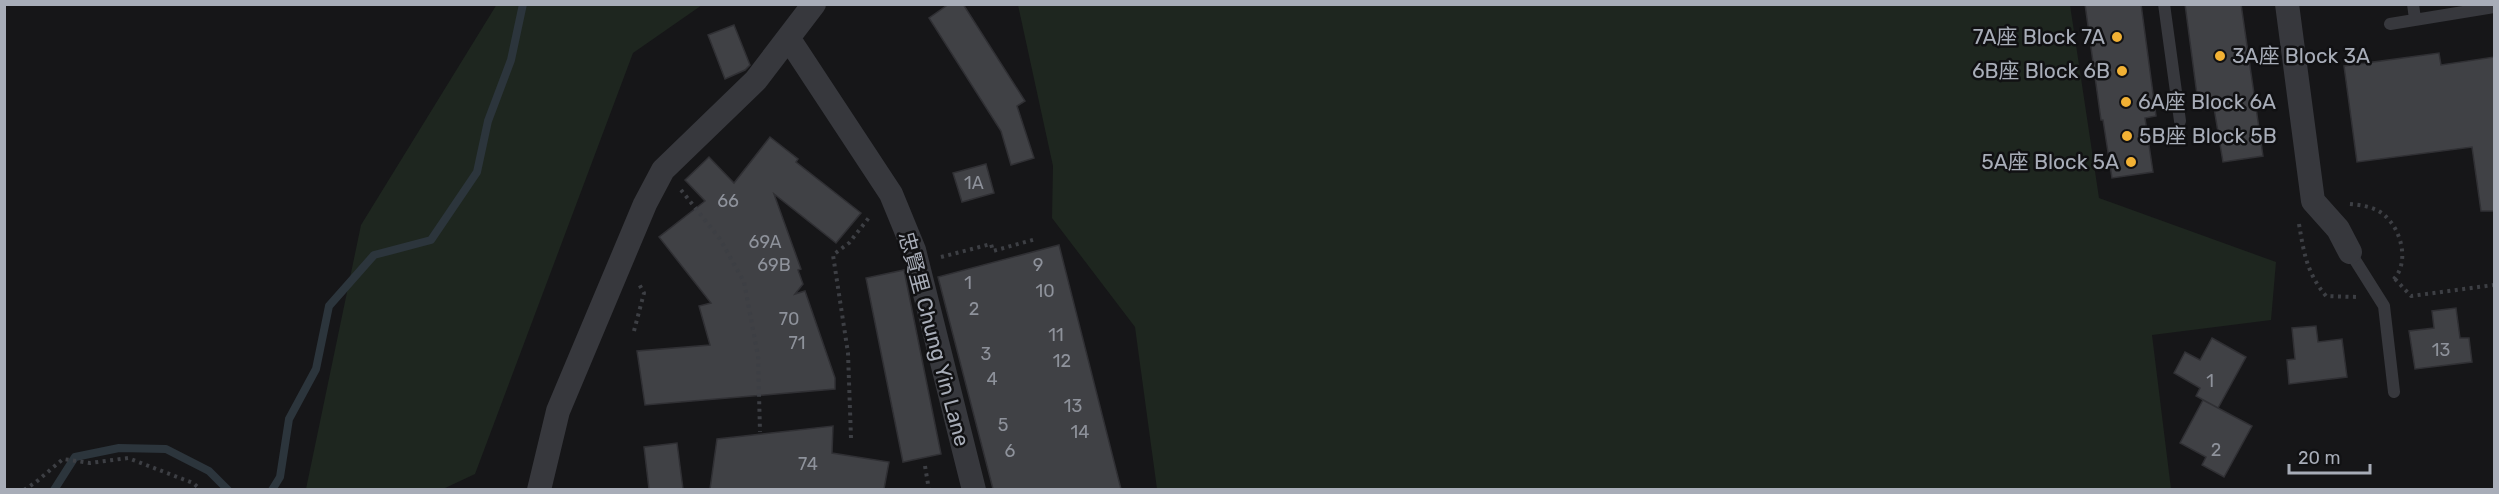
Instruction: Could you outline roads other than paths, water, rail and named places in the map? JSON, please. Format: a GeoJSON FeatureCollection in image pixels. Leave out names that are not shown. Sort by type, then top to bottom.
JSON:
{"type":"FeatureCollection","features":[{"type":"Feature","properties":{"kind":"street"},"geometry":{"type":"LineString","coordinates":[[539,489],[558,411],[645,204],[663,170],[756,80],[814,4]]}},
{"type":"Feature","properties":{"kind":"street"},"geometry":{"type":"LineString","coordinates":[[2287,4],[2313,201],[2338,229],[2350,252]]}},
{"type":"Feature","properties":{"kind":"street","name":"忠賢里 Chung Yin Lane"},"geometry":{"type":"LineString","coordinates":[[789,39],[891,194],[914,250],[974,489]]}},
{"type":"Feature","properties":{"kind":"lane"},"geometry":{"type":"LineString","coordinates":[[2164,4],[2180,121]]}},
{"type":"Feature","properties":{"kind":"lane"},"geometry":{"type":"LineString","coordinates":[[2413,4],[2415,20]]}},
{"type":"Feature","properties":{"kind":"lane"},"geometry":{"type":"LineString","coordinates":[[2390,24],[2494,7]]}},
{"type":"Feature","properties":{"kind":"lane"},"geometry":{"type":"LineString","coordinates":[[2350,252],[2384,306],[2394,392]]}},
{"type":"Feature","properties":{"kind":"waterway"},"geometry":{"type":"LineString","coordinates":[[272,490],[280,477],[289,419],[316,369],[329,306],[374,255],[431,240],[477,172],[488,121],[511,60],[523,4]]}},
{"type":"Feature","properties":{"kind":"waterway"},"geometry":{"type":"LineString","coordinates":[[54,490],[75,457],[119,448],[166,449],[209,471],[228,490]]}},
{"type":"Feature","properties":{"kind":"place","name":"7A座 Block 7A"},"geometry":{"type":"Point","coordinates":[2117,37]}},
{"type":"Feature","properties":{"kind":"place","name":"3A座 Block 3A"},"geometry":{"type":"Point","coordinates":[2220,56]}},
{"type":"Feature","properties":{"kind":"place","name":"6B座 Block 6B"},"geometry":{"type":"Point","coordinates":[2122,71]}},
{"type":"Feature","properties":{"kind":"place","name":"6A座 Block 6A"},"geometry":{"type":"Point","coordinates":[2126,102]}},
{"type":"Feature","properties":{"kind":"place","name":"5B座 Block 5B"},"geometry":{"type":"Point","coordinates":[2127,136]}},
{"type":"Feature","properties":{"kind":"place","name":"5A座 Block 5A"},"geometry":{"type":"Point","coordinates":[2131,162]}}]}
